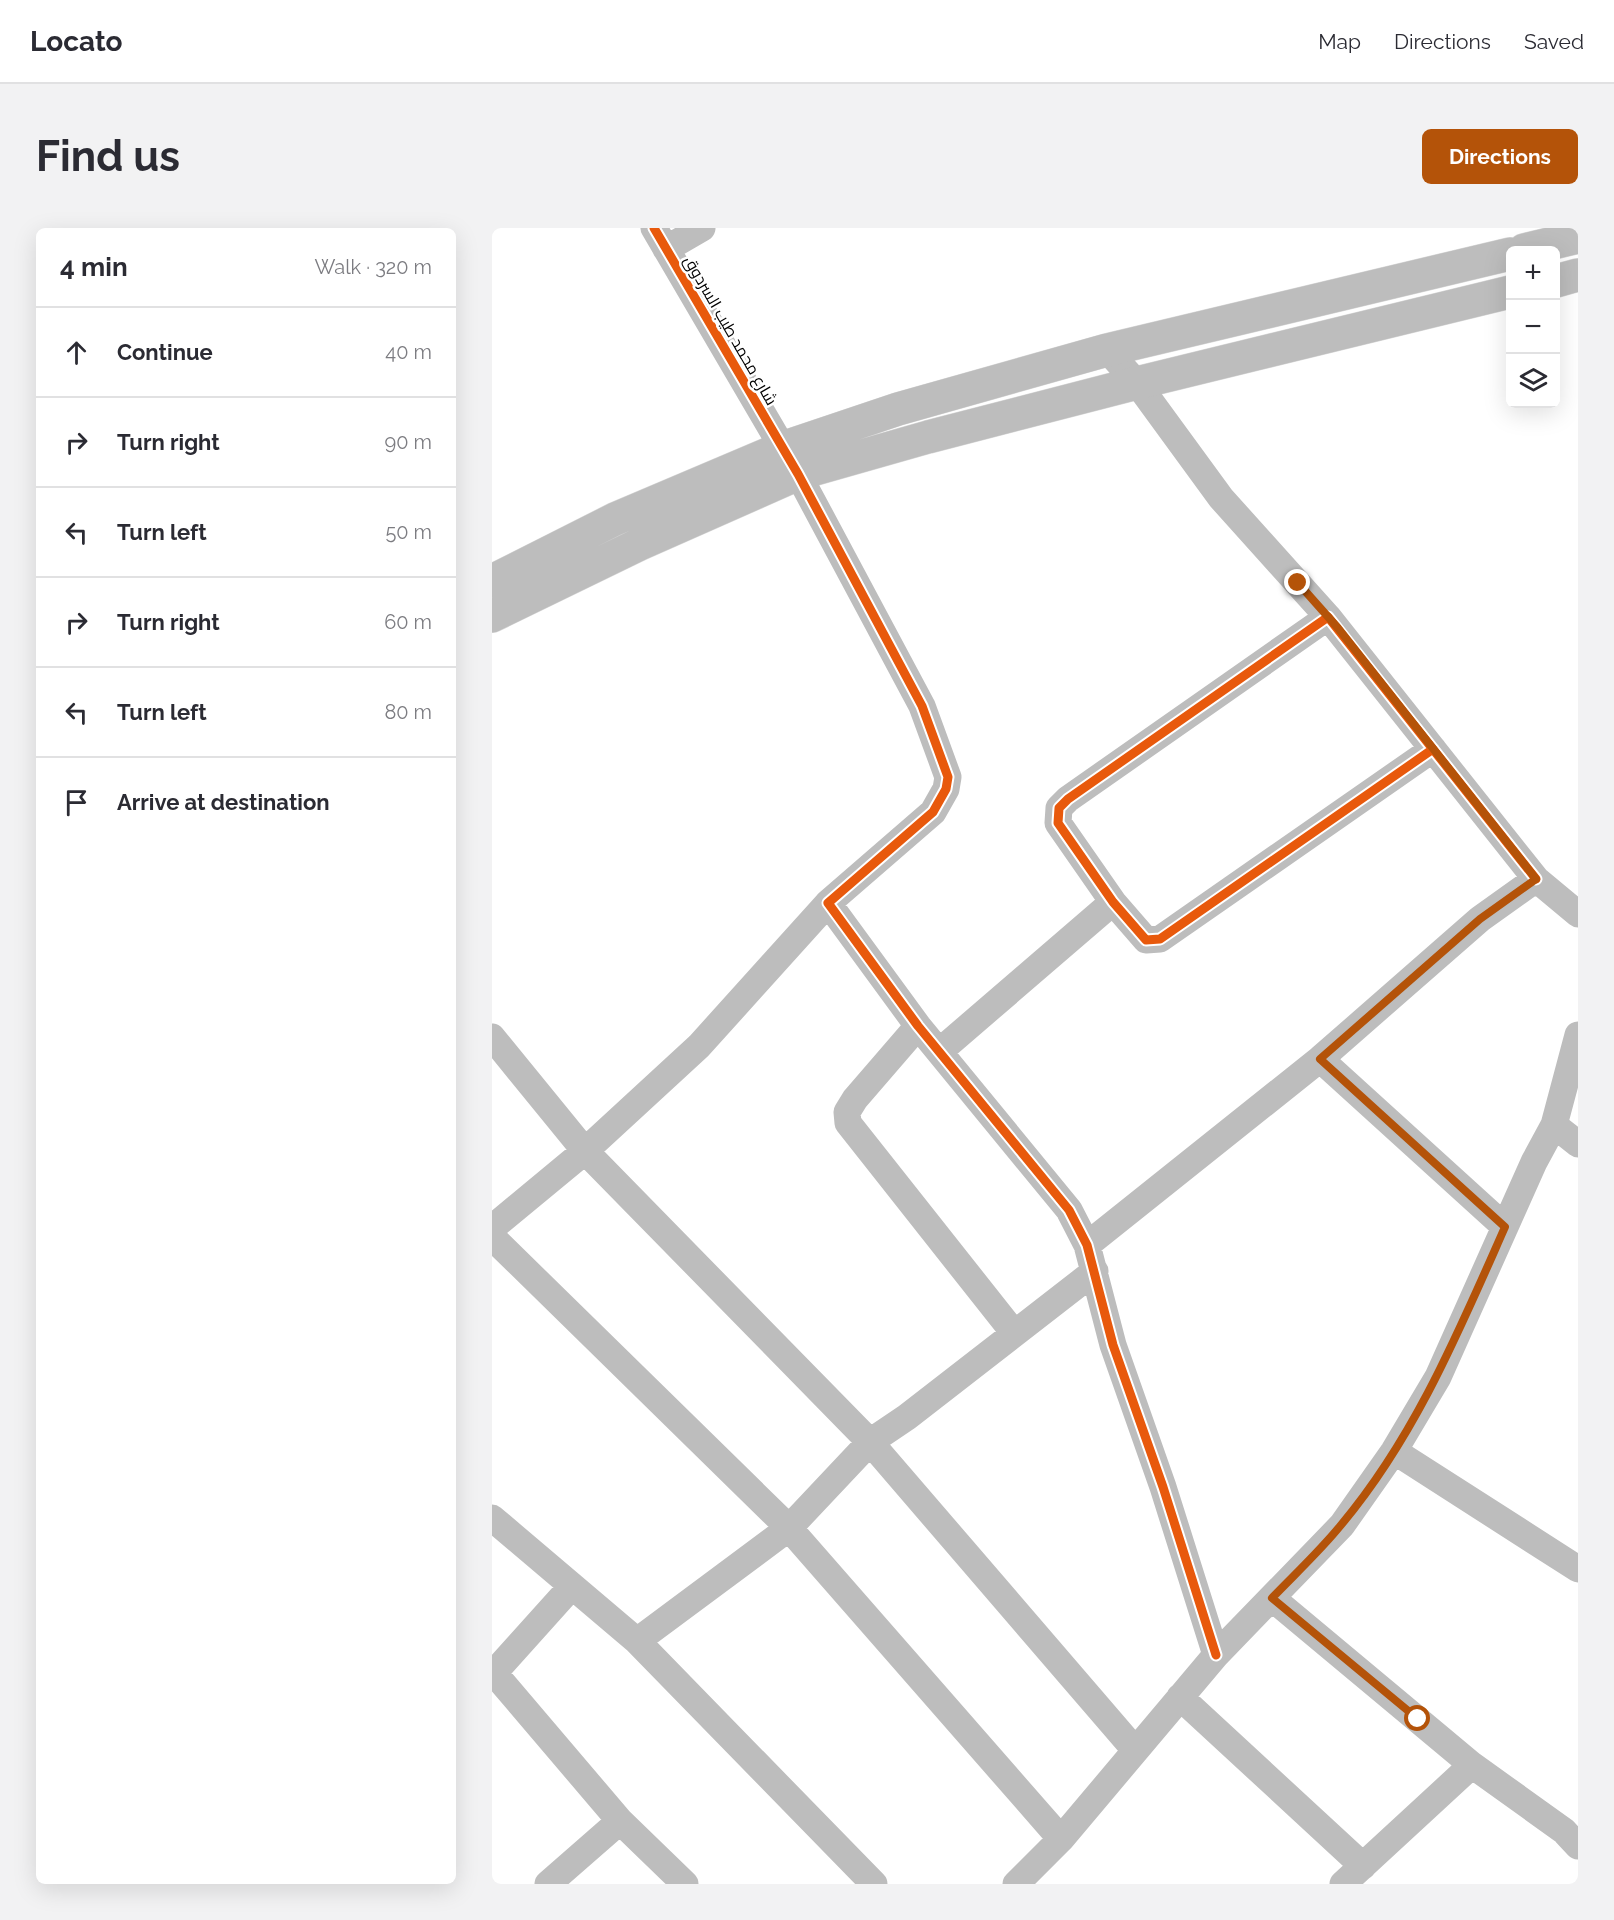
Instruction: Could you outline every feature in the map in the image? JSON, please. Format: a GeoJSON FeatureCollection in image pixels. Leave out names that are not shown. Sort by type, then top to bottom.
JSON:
{"type":"FeatureCollection","features":[{"type":"Feature","properties":{"kind":"highway"},"geometry":{"type":"LineString","coordinates":[[1541,246],[1578,237]]}},
{"type":"Feature","properties":{"kind":"highway"},"geometry":{"type":"LineString","coordinates":[[492,581],[615,519],[790,461],[991,381],[1107,350],[1506,255]]}},
{"type":"Feature","properties":{"kind":"highway"},"geometry":{"type":"LineString","coordinates":[[1560,280],[1578,275]]}},
{"type":"Feature","properties":{"kind":"highway"},"geometry":{"type":"LineString","coordinates":[[492,616],[640,544],[790,461],[928,437],[1137,383],[1506,293]]}},
{"type":"Feature","properties":{"kind":"street"},"geometry":{"type":"LineString","coordinates":[[660,238],[702,228]]}},
{"type":"Feature","properties":{"kind":"street","name":"شارع محمد طيب السردوق"},"geometry":{"type":"LineString","coordinates":[[492,1228],[585,1151],[699,1046],[828,903],[933,812],[946,789],[948,777],[922,706],[790,461],[660,238]]}},
{"type":"Feature","properties":{"kind":"street"},"geometry":{"type":"LineString","coordinates":[[1107,350],[1137,383],[1221,498],[1328,617],[1536,879],[1578,914]]}},
{"type":"Feature","properties":{"kind":"street"},"geometry":{"type":"LineString","coordinates":[[1328,617],[1129,756],[1059,808],[1058,823],[1113,902],[1146,940],[1160,939],[1433,749]]}},
{"type":"Feature","properties":{"kind":"street"},"geometry":{"type":"LineString","coordinates":[[1088,1245],[1320,1059],[1480,919],[1536,879]]}},
{"type":"Feature","properties":{"kind":"street"},"geometry":{"type":"LineString","coordinates":[[940,1051],[1113,902]]}},
{"type":"Feature","properties":{"kind":"street"},"geometry":{"type":"LineString","coordinates":[[828,903],[918,1026],[1068,1210],[1088,1245],[1113,1345],[1163,1487],[1216,1655]]}},
{"type":"Feature","properties":{"kind":"street"},"geometry":{"type":"LineString","coordinates":[[918,1026],[855,1099],[847,1112],[848,1123],[1014,1333]]}},
{"type":"Feature","properties":{"kind":"street"},"geometry":{"type":"LineString","coordinates":[[1016,1884],[1061,1839],[1216,1655],[1342,1525],[1394,1451],[1438,1377],[1505,1227],[1554,1125],[1578,1035]]}},
{"type":"Feature","properties":{"kind":"street"},"geometry":{"type":"LineString","coordinates":[[492,1038],[585,1151],[870,1442],[1135,1750]]}},
{"type":"Feature","properties":{"kind":"street"},"geometry":{"type":"LineString","coordinates":[[1320,1059],[1505,1227]]}},
{"type":"Feature","properties":{"kind":"street"},"geometry":{"type":"LineString","coordinates":[[1554,1125],[1578,1144]]}},
{"type":"Feature","properties":{"kind":"street"},"geometry":{"type":"LineString","coordinates":[[492,1237],[789,1528],[1061,1839]]}},
{"type":"Feature","properties":{"kind":"street"},"geometry":{"type":"LineString","coordinates":[[637,1641],[789,1528],[870,1442],[907,1417],[1095,1271]]}},
{"type":"Feature","properties":{"kind":"street"},"geometry":{"type":"LineString","coordinates":[[1394,1451],[1578,1569]]}},
{"type":"Feature","properties":{"kind":"street"},"geometry":{"type":"LineString","coordinates":[[492,1518],[637,1641],[874,1884]]}},
{"type":"Feature","properties":{"kind":"street"},"geometry":{"type":"LineString","coordinates":[[572,1586],[493,1674],[620,1821],[685,1884]]}},
{"type":"Feature","properties":{"kind":"street"},"geometry":{"type":"LineString","coordinates":[[1272,1598],[1472,1765],[1564,1831],[1578,1846]]}},
{"type":"Feature","properties":{"kind":"street"},"geometry":{"type":"LineString","coordinates":[[1180,1697],[1363,1866]]}},
{"type":"Feature","properties":{"kind":"street"},"geometry":{"type":"LineString","coordinates":[[1343,1884],[1472,1765]]}},
{"type":"Feature","properties":{"kind":"street"},"geometry":{"type":"LineString","coordinates":[[548,1884],[620,1821]]}},
{"type":"Feature","properties":{"kind":"cycle path"},"geometry":{"type":"LineString","coordinates":[[654,228],[798,474],[922,706],[948,777],[946,789],[933,812],[828,903],[918,1026],[1069,1210],[1087,1245],[1113,1345],[1163,1487],[1216,1655]]}},
{"type":"Feature","properties":{"kind":"cycle path"},"geometry":{"type":"LineString","coordinates":[[1433,749],[1160,939],[1146,940],[1113,902],[1058,823],[1059,808],[1068,799],[1328,617],[1536,879]]}},
{"type":"Feature","properties":{"kind":"route"},"geometry":{"type":"LineString","coordinates":[[1298,583],[1338,628],[1536,879],[1480,919],[1320,1059],[1505,1227],[1438,1377],[1394,1451],[1342,1525],[1272,1598],[1418,1719]]}}]}
